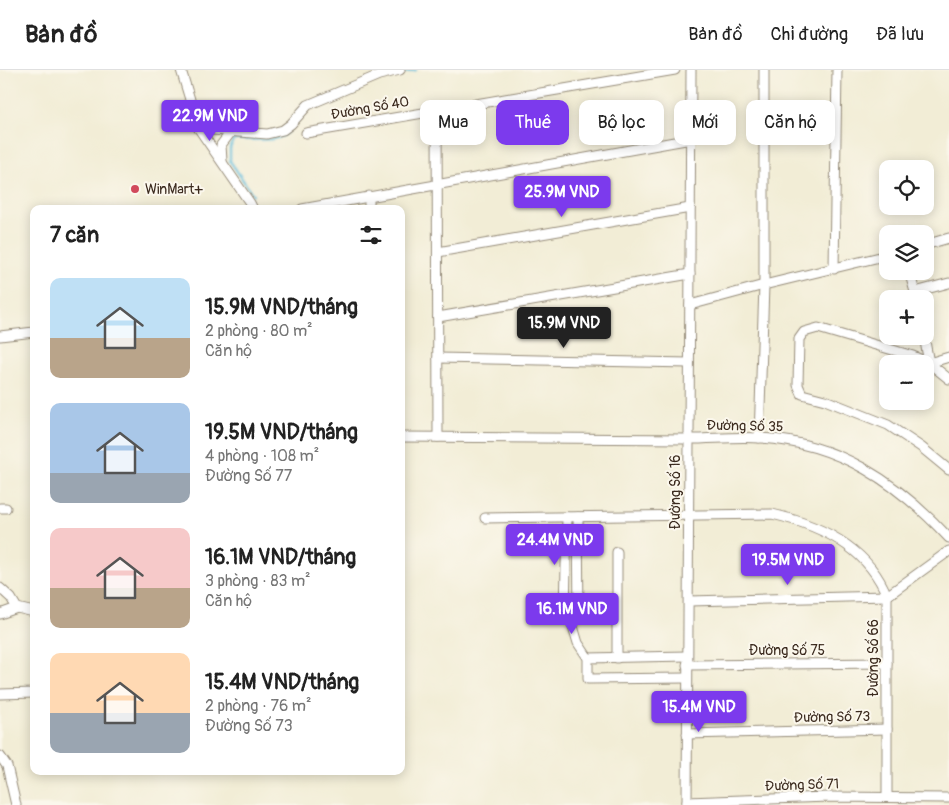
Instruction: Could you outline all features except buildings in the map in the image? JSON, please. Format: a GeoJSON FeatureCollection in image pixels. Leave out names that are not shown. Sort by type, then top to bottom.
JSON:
{"type":"FeatureCollection","features":[{"type":"Feature","properties":{"kind":"street"},"geometry":{"type":"LineString","coordinates":[[181,70],[199,129],[251,205]]}},
{"type":"Feature","properties":{"kind":"street"},"geometry":{"type":"LineString","coordinates":[[199,129],[268,134],[283,130],[308,106],[378,73],[400,70]]}},
{"type":"Feature","properties":{"kind":"street","name":"Đường Số 40"},"geometry":{"type":"LineString","coordinates":[[486,102],[674,70]]}},
{"type":"Feature","properties":{"kind":"street"},"geometry":{"type":"LineString","coordinates":[[691,70],[691,100]]}},
{"type":"Feature","properties":{"kind":"street"},"geometry":{"type":"LineString","coordinates":[[760,438],[764,285],[764,70]]}},
{"type":"Feature","properties":{"kind":"street"},"geometry":{"type":"LineString","coordinates":[[834,269],[837,70]]}},
{"type":"Feature","properties":{"kind":"street","name":"Đường Số 40"},"geometry":{"type":"LineString","coordinates":[[306,133],[420,113]]}},
{"type":"Feature","properties":{"kind":"street"},"geometry":{"type":"LineString","coordinates":[[222,162],[221,145],[231,132]]}},
{"type":"Feature","properties":{"kind":"street"},"geometry":{"type":"LineString","coordinates":[[323,205],[674,142]]}},
{"type":"Feature","properties":{"kind":"street"},"geometry":{"type":"LineString","coordinates":[[437,145],[438,437]]}},
{"type":"Feature","properties":{"kind":"street"},"geometry":{"type":"LineString","coordinates":[[688,440],[691,145]]}},
{"type":"Feature","properties":{"kind":"street"},"geometry":{"type":"LineString","coordinates":[[369,196],[369,205]]}},
{"type":"Feature","properties":{"kind":"street"},"geometry":{"type":"LineString","coordinates":[[438,252],[690,208]]}},
{"type":"Feature","properties":{"kind":"street"},"geometry":{"type":"LineString","coordinates":[[934,242],[949,238]]}},
{"type":"Feature","properties":{"kind":"street"},"geometry":{"type":"LineString","coordinates":[[690,305],[879,257]]}},
{"type":"Feature","properties":{"kind":"street"},"geometry":{"type":"LineString","coordinates":[[438,317],[690,274]]}},
{"type":"Feature","properties":{"kind":"street"},"geometry":{"type":"LineString","coordinates":[[929,290],[949,283]]}},
{"type":"Feature","properties":{"kind":"street"},"geometry":{"type":"LineString","coordinates":[[906,355],[818,328],[804,332],[799,339],[798,385],[802,394],[825,400],[888,425],[921,447],[949,470]]}},
{"type":"Feature","properties":{"kind":"street"},"geometry":{"type":"LineString","coordinates":[[0,336],[30,332]]}},
{"type":"Feature","properties":{"kind":"street"},"geometry":{"type":"LineString","coordinates":[[934,362],[949,357]]}},
{"type":"Feature","properties":{"kind":"street"},"geometry":{"type":"LineString","coordinates":[[438,358],[689,363]]}},
{"type":"Feature","properties":{"kind":"street"},"geometry":{"type":"LineString","coordinates":[[934,367],[949,378]]}},
{"type":"Feature","properties":{"kind":"street","name":"Đường Số 16"},"geometry":{"type":"LineString","coordinates":[[405,437],[688,440],[687,804]]}},
{"type":"Feature","properties":{"kind":"street","name":"Đường Số 35"},"geometry":{"type":"LineString","coordinates":[[688,440],[760,438],[809,445],[831,452],[867,469],[898,490],[926,514],[949,538]]}},
{"type":"Feature","properties":{"kind":"street"},"geometry":{"type":"LineString","coordinates":[[485,518],[772,514],[798,520],[820,528],[842,542],[864,559],[875,571],[887,596]]}},
{"type":"Feature","properties":{"kind":"street"},"geometry":{"type":"LineString","coordinates":[[567,517],[565,615],[572,623],[578,643],[588,658],[588,679],[687,678]]}},
{"type":"Feature","properties":{"kind":"street"},"geometry":{"type":"LineString","coordinates":[[572,623],[579,615],[578,517]]}},
{"type":"Feature","properties":{"kind":"street"},"geometry":{"type":"LineString","coordinates":[[689,601],[887,596],[949,551]]}},
{"type":"Feature","properties":{"kind":"street"},"geometry":{"type":"LineString","coordinates":[[616,552],[617,658]]}},
{"type":"Feature","properties":{"kind":"street"},"geometry":{"type":"LineString","coordinates":[[0,588],[11,598],[16,608]]}},
{"type":"Feature","properties":{"kind":"street","name":"Đường Số 66"},"geometry":{"type":"LineString","coordinates":[[887,596],[887,797]]}},
{"type":"Feature","properties":{"kind":"street"},"geometry":{"type":"LineString","coordinates":[[0,614],[16,608],[30,612]]}},
{"type":"Feature","properties":{"kind":"street","name":"Đường Số 75"},"geometry":{"type":"LineString","coordinates":[[588,658],[887,663]]}},
{"type":"Feature","properties":{"kind":"street"},"geometry":{"type":"LineString","coordinates":[[0,694],[30,694]]}},
{"type":"Feature","properties":{"kind":"street","name":"Đường Số 73"},"geometry":{"type":"LineString","coordinates":[[687,734],[887,729]]}},
{"type":"Feature","properties":{"kind":"street"},"geometry":{"type":"LineString","coordinates":[[0,756],[8,766],[16,805]]}},
{"type":"Feature","properties":{"kind":"street","name":"Đường Số 71"},"geometry":{"type":"LineString","coordinates":[[687,804],[858,801],[887,797],[949,798]]}},
{"type":"Feature","properties":{"kind":"waterway"},"geometry":{"type":"LineString","coordinates":[[400,73],[416,70]]}},
{"type":"Feature","properties":{"kind":"waterway"},"geometry":{"type":"LineString","coordinates":[[253,195],[230,161],[230,148],[233,140],[278,138],[289,130]]}},
{"type":"Feature","properties":{"kind":"place","name":"WinMart+"},"geometry":{"type":"Point","coordinates":[135,189]}}]}
